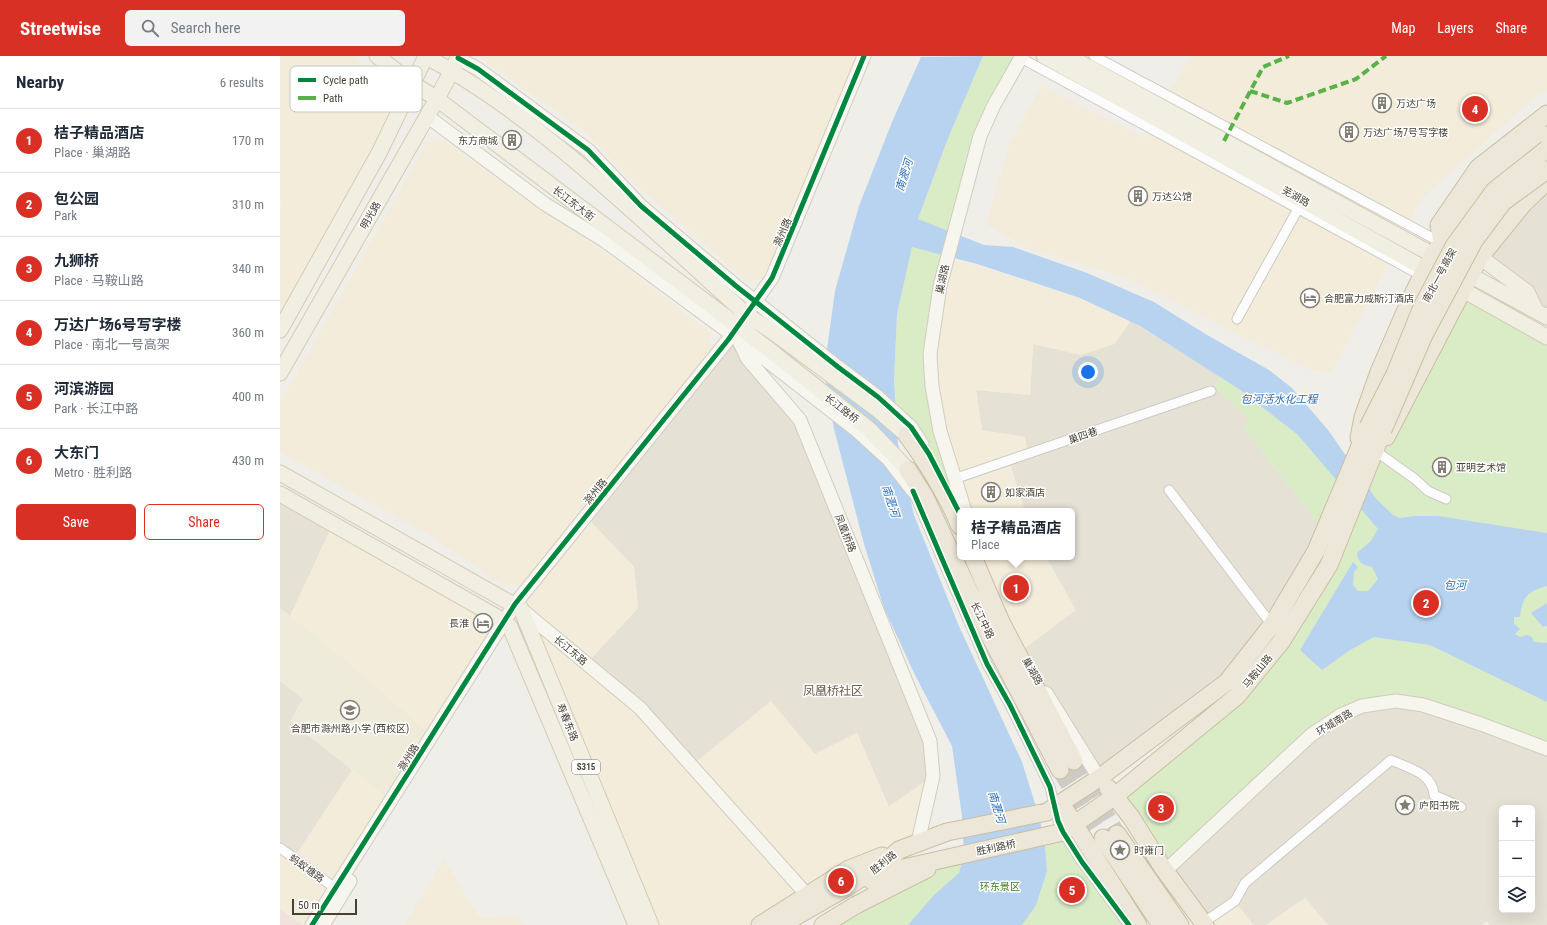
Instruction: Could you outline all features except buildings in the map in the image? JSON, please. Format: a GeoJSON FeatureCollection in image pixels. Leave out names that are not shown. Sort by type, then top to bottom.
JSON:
{"type":"FeatureCollection","features":[{"type":"Feature","properties":{"kind":"highway"},"geometry":{"type":"LineString","coordinates":[[1431,260],[1439,225],[1478,168],[1547,114]]}},
{"type":"Feature","properties":{"kind":"highway"},"geometry":{"type":"LineString","coordinates":[[1367,459],[1363,417],[1379,372],[1443,231],[1482,176],[1547,124]]}},
{"type":"Feature","properties":{"kind":"highway"},"geometry":{"type":"LineString","coordinates":[[1431,260],[1492,177],[1547,135]]}},
{"type":"Feature","properties":{"kind":"highway","name":"南北一号高架"},"geometry":{"type":"LineString","coordinates":[[1376,429],[1395,374],[1422,307],[1454,246],[1494,191],[1547,149]]}},
{"type":"Feature","properties":{"kind":"highway","name":"南北一号高架"},"geometry":{"type":"LineString","coordinates":[[1376,429],[1474,240],[1503,202],[1547,170]]}},
{"type":"Feature","properties":{"kind":"highway"},"geometry":{"type":"LineString","coordinates":[[1367,459],[1397,419],[1480,257],[1524,203],[1547,180]]}},
{"type":"Feature","properties":{"kind":"highway","name":"马鞍山路"},"geometry":{"type":"LineString","coordinates":[[1044,837],[1069,828],[1115,796],[1237,696],[1281,642],[1329,565],[1352,508],[1376,429]]}},
{"type":"Feature","properties":{"kind":"highway"},"geometry":{"type":"LineString","coordinates":[[909,431],[957,519]]}},
{"type":"Feature","properties":{"kind":"highway","name":"马鞍山路"},"geometry":{"type":"LineString","coordinates":[[1054,807],[1099,778],[1227,682],[1272,626],[1316,551],[1339,496],[1367,459]]}},
{"type":"Feature","properties":{"kind":"highway","name":"长江中路"},"geometry":{"type":"LineString","coordinates":[[908,470],[925,497],[989,634],[1067,766],[1001,622],[977,560]]}},
{"type":"Feature","properties":{"kind":"highway"},"geometry":{"type":"LineString","coordinates":[[1099,778],[1131,817],[1165,871],[1204,924]]}},
{"type":"Feature","properties":{"kind":"highway"},"geometry":{"type":"LineString","coordinates":[[1054,807],[1131,924]]}},
{"type":"Feature","properties":{"kind":"highway","name":"胜利路"},"geometry":{"type":"LineString","coordinates":[[781,925],[865,876],[883,864],[899,850],[947,832],[1054,807]]}},
{"type":"Feature","properties":{"kind":"highway"},"geometry":{"type":"LineString","coordinates":[[1161,925],[1110,836],[1180,925]]}},
{"type":"Feature","properties":{"kind":"highway","name":"胜利路桥"},"geometry":{"type":"LineString","coordinates":[[948,857],[1044,837]]}},
{"type":"Feature","properties":{"kind":"highway"},"geometry":{"type":"LineString","coordinates":[[760,925],[849,869],[899,850]]}},
{"type":"Feature","properties":{"kind":"highway"},"geometry":{"type":"LineString","coordinates":[[826,924],[856,905],[948,857]]}},
{"type":"Feature","properties":{"kind":"highway","name":"胜利路"},"geometry":{"type":"LineString","coordinates":[[801,925],[818,913],[876,879],[899,869],[948,857]]}},
{"type":"Feature","properties":{"kind":"main road","name":"长江东大街"},"geometry":{"type":"LineString","coordinates":[[377,56],[390,66]]}},
{"type":"Feature","properties":{"kind":"main road","name":"长江东大街"},"geometry":{"type":"LineString","coordinates":[[426,56],[456,61],[492,96],[581,166],[766,354]]}},
{"type":"Feature","properties":{"kind":"main road"},"geometry":{"type":"LineString","coordinates":[[421,66],[426,56]]}},
{"type":"Feature","properties":{"kind":"main road","name":"芜湖路"},"geometry":{"type":"LineString","coordinates":[[1044,56],[1431,260],[1470,274],[1542,314]]}},
{"type":"Feature","properties":{"kind":"main road","name":"芜湖路"},"geometry":{"type":"LineString","coordinates":[[1068,56],[1431,260],[1462,290],[1547,337]]}},
{"type":"Feature","properties":{"kind":"main road","name":"明光路"},"geometry":{"type":"LineString","coordinates":[[280,373],[437,99],[456,61]]}},
{"type":"Feature","properties":{"kind":"main road","name":"长江东大街"},"geometry":{"type":"LineString","coordinates":[[422,89],[437,99],[742,328],[778,327]]}},
{"type":"Feature","properties":{"kind":"main road"},"geometry":{"type":"LineString","coordinates":[[280,330],[378,152],[398,112]]}},
{"type":"Feature","properties":{"kind":"main road"},"geometry":{"type":"LineString","coordinates":[[1480,257],[1527,292],[1542,314]]}},
{"type":"Feature","properties":{"kind":"main road","name":"长江路桥"},"geometry":{"type":"LineString","coordinates":[[778,327],[878,410],[909,431]]}},
{"type":"Feature","properties":{"kind":"main road","name":"长江路桥"},"geometry":{"type":"LineString","coordinates":[[766,354],[869,429],[908,470]]}},
{"type":"Feature","properties":{"kind":"main road","name":"长江东路"},"geometry":{"type":"LineString","coordinates":[[280,473],[518,606]]}},
{"type":"Feature","properties":{"kind":"main road"},"geometry":{"type":"LineString","coordinates":[[280,494],[507,624]]}},
{"type":"Feature","properties":{"kind":"main road","name":"寿春东路"},"geometry":{"type":"LineString","coordinates":[[518,606],[651,925]]}},
{"type":"Feature","properties":{"kind":"main road","name":"寿春东路"},"geometry":{"type":"LineString","coordinates":[[507,624],[636,925]]}},
{"type":"Feature","properties":{"kind":"street","name":"滁州路"},"geometry":{"type":"LineString","coordinates":[[759,304],[772,278],[864,56]]}},
{"type":"Feature","properties":{"kind":"street","name":"滁州路"},"geometry":{"type":"LineString","coordinates":[[323,925],[518,606],[742,328],[759,304],[779,282],[873,56]]}},
{"type":"Feature","properties":{"kind":"street"},"geometry":{"type":"LineString","coordinates":[[1094,56],[1431,260]]}},
{"type":"Feature","properties":{"kind":"street"},"geometry":{"type":"LineString","coordinates":[[1022,57],[1298,209],[1431,260]]}},
{"type":"Feature","properties":{"kind":"street","name":"巢湖路"},"geometry":{"type":"LineString","coordinates":[[964,508],[940,430],[930,368],[930,354],[946,260],[980,136],[994,105],[1022,57]]}},
{"type":"Feature","properties":{"kind":"street"},"geometry":{"type":"LineString","coordinates":[[456,61],[478,69],[588,150],[641,206],[759,304],[778,327]]}},
{"type":"Feature","properties":{"kind":"street"},"geometry":{"type":"LineString","coordinates":[[427,116],[545,204],[742,328]]}},
{"type":"Feature","properties":{"kind":"street"},"geometry":{"type":"LineString","coordinates":[[1237,319],[1298,209]]}},
{"type":"Feature","properties":{"kind":"street","name":"凤凰桥路"},"geometry":{"type":"LineString","coordinates":[[742,328],[747,358],[800,420],[930,741],[933,776],[918,842]]}},
{"type":"Feature","properties":{"kind":"street"},"geometry":{"type":"LineString","coordinates":[[766,354],[888,459],[913,491],[987,664],[1010,705],[1050,787],[1054,807]]}},
{"type":"Feature","properties":{"kind":"street","name":"巢四巷"},"geometry":{"type":"LineString","coordinates":[[954,479],[1211,392]]}},
{"type":"Feature","properties":{"kind":"street"},"geometry":{"type":"LineString","coordinates":[[909,431],[929,454],[958,508]]}},
{"type":"Feature","properties":{"kind":"street"},"geometry":{"type":"LineString","coordinates":[[1367,459],[1415,479],[1428,491],[1446,499]]}},
{"type":"Feature","properties":{"kind":"street"},"geometry":{"type":"LineString","coordinates":[[954,479],[959,508]]}},
{"type":"Feature","properties":{"kind":"street"},"geometry":{"type":"LineString","coordinates":[[1169,490],[1272,626]]}},
{"type":"Feature","properties":{"kind":"street","name":"巢湖路"},"geometry":{"type":"LineString","coordinates":[[977,560],[1021,650],[1099,778]]}},
{"type":"Feature","properties":{"kind":"street","name":"长江东路"},"geometry":{"type":"LineString","coordinates":[[518,606],[640,708],[807,895]]}},
{"type":"Feature","properties":{"kind":"street","name":"滁州路"},"geometry":{"type":"LineString","coordinates":[[312,925],[507,624]]}},
{"type":"Feature","properties":{"kind":"street","name":"环城南路"},"geometry":{"type":"LineString","coordinates":[[1165,871],[1311,735],[1341,715],[1362,706],[1382,702],[1416,703],[1460,716],[1547,748]]}},
{"type":"Feature","properties":{"kind":"street"},"geometry":{"type":"LineString","coordinates":[[1204,924],[1235,901],[1245,883],[1391,760],[1424,774],[1434,787],[1434,795],[1461,807]]}},
{"type":"Feature","properties":{"kind":"street","name":"蚂蚁塘路"},"geometry":{"type":"LineString","coordinates":[[280,848],[335,888]]}},
{"type":"Feature","properties":{"kind":"shaded area"},"geometry":{"type":"Polygon","coordinates":[[[280,56],[352,56],[364,66],[290,66],[290,112],[397,112],[280,330],[280,209],[283,205],[280,202],[280,56]]]}},
{"type":"Feature","properties":{"kind":"shaded area"},"geometry":{"type":"Polygon","coordinates":[[[481,56],[861,56],[764,278],[748,282],[637,186],[584,131],[483,60],[481,56]]]}},
{"type":"Feature","properties":{"kind":"shaded area"},"geometry":{"type":"Polygon","coordinates":[[[1192,56],[1547,56],[1547,91],[1538,94],[1421,199],[1332,372],[1311,370],[1127,278],[1027,248],[986,224],[1009,145],[1041,86],[1145,138],[1179,75],[1192,56]]]}},
{"type":"Feature","properties":{"kind":"shaded area"},"geometry":{"type":"Polygon","coordinates":[[[444,140],[541,211],[616,260],[709,332],[713,348],[524,583],[504,586],[429,535],[280,452],[280,403],[427,143],[444,140]]]}},
{"type":"Feature","properties":{"kind":"shaded area"},"geometry":{"type":"Polygon","coordinates":[[[1547,181],[1547,317],[1480,257],[1547,181]]]}},
{"type":"Feature","properties":{"kind":"shaded area"},"geometry":{"type":"Polygon","coordinates":[[[955,259],[1080,298],[1131,321],[1114,344],[1081,355],[1033,344],[1030,395],[976,390],[982,430],[1025,437],[1028,454],[1009,461],[1024,508],[964,508],[932,386],[940,286],[955,259]]]}},
{"type":"Feature","properties":{"kind":"shaded area"},"geometry":{"type":"Polygon","coordinates":[[[1131,321],[1220,376],[1214,387],[1250,420],[1243,427],[1324,531],[1227,682],[1099,778],[1021,651],[1075,610],[1048,560],[1075,560],[1075,508],[1024,508],[1009,461],[982,430],[976,390],[1030,395],[1033,344],[1081,354],[1114,344],[1131,321]]]}},
{"type":"Feature","properties":{"kind":"shaded area"},"geometry":{"type":"Polygon","coordinates":[[[738,339],[800,420],[930,741],[933,776],[889,807],[857,733],[815,754],[692,765],[587,663],[638,608],[634,567],[591,522],[738,339]]]}},
{"type":"Feature","properties":{"kind":"shaded area"},"geometry":{"type":"Polygon","coordinates":[[[280,494],[333,524],[290,616],[280,608],[280,494]]]}},
{"type":"Feature","properties":{"kind":"shaded area"},"geometry":{"type":"Polygon","coordinates":[[[591,522],[634,567],[638,608],[587,663],[692,765],[771,701],[815,754],[857,733],[888,807],[933,776],[918,842],[760,925],[651,925],[521,609],[591,522]]]}},
{"type":"Feature","properties":{"kind":"shaded area"},"geometry":{"type":"Polygon","coordinates":[[[333,524],[504,621],[432,736],[344,659],[290,616],[333,524]]]}},
{"type":"Feature","properties":{"kind":"shaded area"},"geometry":{"type":"Polygon","coordinates":[[[983,560],[1048,560],[1076,610],[1021,651],[983,560]]]}},
{"type":"Feature","properties":{"kind":"shaded area","name":"合肥市滁州路小学 (西校区)"},"geometry":{"type":"Polygon","coordinates":[[[280,608],[344,659],[432,736],[391,800],[290,721],[303,699],[280,681],[280,608]]]}},
{"type":"Feature","properties":{"kind":"shaded area"},"geometry":{"type":"Polygon","coordinates":[[[280,681],[303,699],[290,721],[352,770],[294,858],[280,848],[280,681]]]}},
{"type":"Feature","properties":{"kind":"shaded area"},"geometry":{"type":"Polygon","coordinates":[[[1389,698],[1547,750],[1547,925],[1490,925],[1486,921],[1482,925],[1328,925],[1305,898],[1266,925],[1253,925],[1235,901],[1203,923],[1163,868],[1327,714],[1389,698]]]}},
{"type":"Feature","properties":{"kind":"shaded area"},"geometry":{"type":"Polygon","coordinates":[[[352,770],[391,800],[312,925],[303,925],[280,909],[280,848],[294,858],[352,770]]]}},
{"type":"Feature","properties":{"kind":"shaded area"},"geometry":{"type":"Polygon","coordinates":[[[444,859],[479,918],[517,916],[524,925],[405,925],[444,859]]]}},
{"type":"Feature","properties":{"kind":"shaded area"},"geometry":{"type":"Polygon","coordinates":[[[1305,898],[1328,925],[1266,925],[1305,898]]]}},
{"type":"Feature","properties":{"kind":"shaded area"},"geometry":{"type":"Polygon","coordinates":[[[1235,901],[1253,925],[1205,925],[1235,901]]]}},
{"type":"Feature","properties":{"kind":"shaded area"},"geometry":{"type":"Polygon","coordinates":[[[280,909],[303,925],[280,925],[280,909]]]}},
{"type":"Feature","properties":{"kind":"green space"},"geometry":{"type":"Polygon","coordinates":[[[983,56],[1022,56],[980,136],[955,259],[940,286],[930,354],[960,508],[896,413],[894,381],[897,314],[918,219],[947,141],[983,56]]]}},
{"type":"Feature","properties":{"kind":"green space"},"geometry":{"type":"Polygon","coordinates":[[[1462,290],[1547,337],[1547,750],[1389,698],[1327,714],[1163,868],[1115,796],[1237,696],[1329,565],[1369,466],[1462,290]]]}},
{"type":"Feature","properties":{"kind":"green space"},"geometry":{"type":"Polygon","coordinates":[[[1220,376],[1298,435],[1343,486],[1324,531],[1243,427],[1250,420],[1214,387],[1220,376]]]}},
{"type":"Feature","properties":{"kind":"green space","name":"环东景区"},"geometry":{"type":"Polygon","coordinates":[[[1063,832],[1127,925],[823,925],[948,857],[1063,832]]]}},
{"type":"Feature","properties":{"kind":"water"},"geometry":{"type":"Polygon","coordinates":[[[983,56],[947,141],[918,219],[984,245],[1013,247],[1087,273],[1154,302],[1207,335],[1269,370],[1292,388],[1328,430],[1377,500],[1392,514],[1399,518],[1438,516],[1547,533],[1547,586],[1535,590],[1527,596],[1522,604],[1520,617],[1514,617],[1514,624],[1520,629],[1515,634],[1520,637],[1527,635],[1532,637],[1534,642],[1547,643],[1547,702],[1430,645],[1374,637],[1350,650],[1322,670],[1300,650],[1353,562],[1358,567],[1354,572],[1353,585],[1358,591],[1368,591],[1378,579],[1372,567],[1360,561],[1357,553],[1371,541],[1378,529],[1298,435],[1239,389],[1140,326],[1080,298],[977,264],[912,247],[897,314],[894,381],[898,444],[914,515],[958,624],[1022,762],[1044,837],[1047,871],[1036,905],[1022,925],[908,925],[934,895],[959,873],[964,855],[962,816],[952,746],[915,675],[884,608],[864,544],[834,429],[824,371],[835,291],[859,206],[892,122],[921,57],[983,56]]]}},
{"type":"Feature","properties":{"kind":"water"},"geometry":{"type":"Polygon","coordinates":[[[1547,603],[1547,626],[1543,627],[1531,613],[1547,603]]]}},
{"type":"Feature","properties":{"kind":"tunnel"},"geometry":{"type":"LineString","coordinates":[[1074,761],[1117,834]]}},
{"type":"Feature","properties":{"kind":"tunnel"},"geometry":{"type":"LineString","coordinates":[[1060,770],[1103,838]]}},
{"type":"Feature","properties":{"kind":"marked path"},"geometry":{"type":"LineString","coordinates":[[1224,141],[1263,67],[1289,56]]}},
{"type":"Feature","properties":{"kind":"marked path"},"geometry":{"type":"LineString","coordinates":[[1250,91],[1287,103],[1356,79],[1386,56]]}},
{"type":"Feature","properties":{"kind":"cycle path"},"geometry":{"type":"LineString","coordinates":[[312,925],[515,604],[728,340],[772,278],[864,56]]}},
{"type":"Feature","properties":{"kind":"cycle path"},"geometry":{"type":"LineString","coordinates":[[458,58],[478,69],[588,150],[641,206],[736,286],[878,397],[911,427],[929,454],[957,508]]}},
{"type":"Feature","properties":{"kind":"cycle path"},"geometry":{"type":"LineString","coordinates":[[913,491],[987,664],[1010,705],[1050,787],[1058,821],[1063,832],[1082,862],[1129,925]]}},
{"type":"Feature","properties":{"kind":"place","name":"万达广场"},"geometry":{"type":"Point","coordinates":[1382,103]}},
{"type":"Feature","properties":{"kind":"place","name":"万达广场6号写字楼"},"geometry":{"type":"Point","coordinates":[1475,109]}},
{"type":"Feature","properties":{"kind":"place","name":"万达广场7号写字楼"},"geometry":{"type":"Point","coordinates":[1349,132]}},
{"type":"Feature","properties":{"kind":"place","name":"东方商城"},"geometry":{"type":"Point","coordinates":[512,140]}},
{"type":"Feature","properties":{"kind":"place","name":"万达公馆"},"geometry":{"type":"Point","coordinates":[1138,196]}},
{"type":"Feature","properties":{"kind":"place","name":"合肥富力威斯汀酒店"},"geometry":{"type":"Point","coordinates":[1310,298]}},
{"type":"Feature","properties":{"kind":"place","name":"亚明艺术馆"},"geometry":{"type":"Point","coordinates":[1442,467]}},
{"type":"Feature","properties":{"kind":"place","name":"如家酒店"},"geometry":{"type":"Point","coordinates":[991,492]}},
{"type":"Feature","properties":{"kind":"place","name":"桔子精品酒店"},"geometry":{"type":"Point","coordinates":[1016,588]}},
{"type":"Feature","properties":{"kind":"place","name":"包公园"},"geometry":{"type":"Point","coordinates":[1426,603]}},
{"type":"Feature","properties":{"kind":"place","name":"長淮"},"geometry":{"type":"Point","coordinates":[483,623]}},
{"type":"Feature","properties":{"kind":"place","name":"合肥市滁州路小学 (西校区)"},"geometry":{"type":"Point","coordinates":[350,710]}},
{"type":"Feature","properties":{"kind":"place","name":"庐阳书院"},"geometry":{"type":"Point","coordinates":[1405,805]}},
{"type":"Feature","properties":{"kind":"place","name":"九狮桥"},"geometry":{"type":"Point","coordinates":[1161,808]}},
{"type":"Feature","properties":{"kind":"place","name":"时雍门"},"geometry":{"type":"Point","coordinates":[1120,850]}},
{"type":"Feature","properties":{"kind":"place","name":"大东门"},"geometry":{"type":"Point","coordinates":[841,881]}},
{"type":"Feature","properties":{"kind":"place","name":"河滨游园"},"geometry":{"type":"Point","coordinates":[1072,890]}},
{"type":"Feature","properties":{"kind":"district","name":"凤凰桥社区"},"geometry":{"type":"Point","coordinates":[833,691]}},
{"type":"Feature","properties":{"kind":"water label","name":"南淝河"},"geometry":{"type":"Point","coordinates":[904,175]}},
{"type":"Feature","properties":{"kind":"water label","name":"包河活水化工程"},"geometry":{"type":"Point","coordinates":[1279,399]}},
{"type":"Feature","properties":{"kind":"water label","name":"南淝河"},"geometry":{"type":"Point","coordinates":[891,501]}},
{"type":"Feature","properties":{"kind":"water label","name":"包河"},"geometry":{"type":"Point","coordinates":[1455,585]}},
{"type":"Feature","properties":{"kind":"water label","name":"南淝河"},"geometry":{"type":"Point","coordinates":[997,807]}}]}
